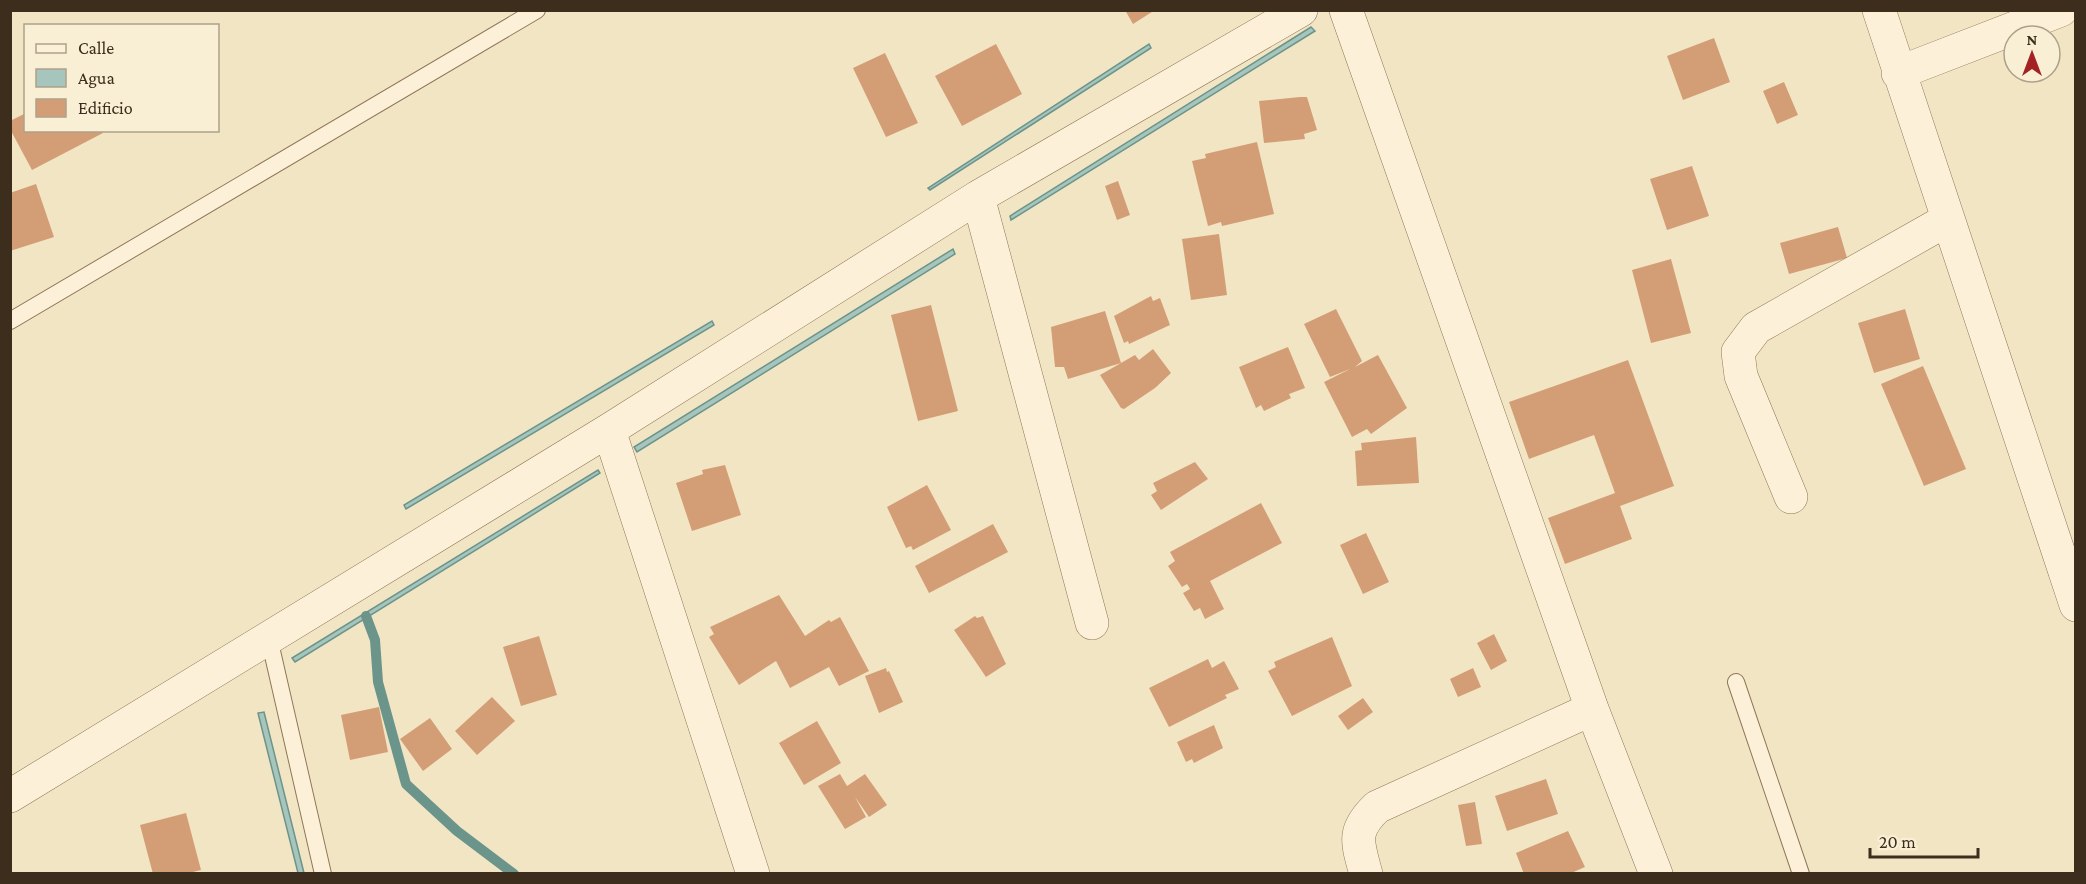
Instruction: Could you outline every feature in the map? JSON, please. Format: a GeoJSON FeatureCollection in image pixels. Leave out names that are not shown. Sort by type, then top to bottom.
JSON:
{"type":"FeatureCollection","features":[{"type":"Feature","properties":{"kind":"street"},"geometry":{"type":"LineString","coordinates":[[10,796],[609,430],[978,197],[1302,10]]}},
{"type":"Feature","properties":{"kind":"street"},"geometry":{"type":"LineString","coordinates":[[1346,10],[1592,709],[1656,873]]}},
{"type":"Feature","properties":{"kind":"street"},"geometry":{"type":"LineString","coordinates":[[1880,10],[1947,220],[2070,572],[2076,605]]}},
{"type":"Feature","properties":{"kind":"street"},"geometry":{"type":"LineString","coordinates":[[1898,72],[2061,10]]}},
{"type":"Feature","properties":{"kind":"street"},"geometry":{"type":"LineString","coordinates":[[978,197],[1092,623]]}},
{"type":"Feature","properties":{"kind":"street"},"geometry":{"type":"LineString","coordinates":[[1791,497],[1741,376],[1738,352],[1756,328],[1947,220]]}},
{"type":"Feature","properties":{"kind":"street"},"geometry":{"type":"LineString","coordinates":[[609,430],[753,873]]}},
{"type":"Feature","properties":{"kind":"street"},"geometry":{"type":"LineString","coordinates":[[1366,873],[1357,841],[1361,822],[1377,807],[1592,709]]}},
{"type":"Feature","properties":{"kind":"lane"},"geometry":{"type":"LineString","coordinates":[[10,321],[537,10]]}},
{"type":"Feature","properties":{"kind":"lane"},"geometry":{"type":"LineString","coordinates":[[269,638],[323,873]]}},
{"type":"Feature","properties":{"kind":"lane"},"geometry":{"type":"LineString","coordinates":[[1736,682],[1801,873]]}},
{"type":"Feature","properties":{"kind":"water"},"geometry":{"type":"Polygon","coordinates":[[[1311,27],[1315,31],[1011,220],[1010,216],[1311,27]]]}},
{"type":"Feature","properties":{"kind":"water"},"geometry":{"type":"Polygon","coordinates":[[[1149,44],[1151,48],[930,190],[928,188],[1149,44]]]}},
{"type":"Feature","properties":{"kind":"water"},"geometry":{"type":"Polygon","coordinates":[[[953,249],[955,254],[637,452],[634,447],[953,249]]]}},
{"type":"Feature","properties":{"kind":"water"},"geometry":{"type":"Polygon","coordinates":[[[712,321],[714,325],[406,509],[404,505],[712,321]]]}},
{"type":"Feature","properties":{"kind":"water"},"geometry":{"type":"Polygon","coordinates":[[[598,470],[600,473],[295,662],[292,658],[598,470]]]}},
{"type":"Feature","properties":{"kind":"water"},"geometry":{"type":"Polygon","coordinates":[[[264,712],[304,873],[298,873],[258,713],[264,712]]]}},
{"type":"Feature","properties":{"kind":"building"},"geometry":{"type":"Polygon","coordinates":[[[1125,10],[1155,10],[1133,24],[1125,10]]]}},
{"type":"Feature","properties":{"kind":"building"},"geometry":{"type":"Polygon","coordinates":[[[1714,38],[1730,82],[1683,100],[1667,56],[1714,38]]]}},
{"type":"Feature","properties":{"kind":"building"},"geometry":{"type":"Polygon","coordinates":[[[996,44],[1022,94],[962,126],[935,76],[996,44]]]}},
{"type":"Feature","properties":{"kind":"building"},"geometry":{"type":"Polygon","coordinates":[[[885,53],[918,123],[886,137],[853,68],[885,53]]]}},
{"type":"Feature","properties":{"kind":"building"},"geometry":{"type":"Polygon","coordinates":[[[1784,82],[1798,115],[1777,124],[1763,91],[1784,82]]]}},
{"type":"Feature","properties":{"kind":"building"},"geometry":{"type":"Polygon","coordinates":[[[1307,97],[1317,130],[1304,134],[1305,139],[1264,143],[1259,101],[1307,97]]]}},
{"type":"Feature","properties":{"kind":"building"},"geometry":{"type":"Polygon","coordinates":[[[24,114],[24,132],[103,133],[32,170],[10,129],[10,121],[24,114]]]}},
{"type":"Feature","properties":{"kind":"building"},"geometry":{"type":"Polygon","coordinates":[[[1257,142],[1274,214],[1222,226],[1221,222],[1208,226],[1192,161],[1206,158],[1205,154],[1257,142]]]}},
{"type":"Feature","properties":{"kind":"building"},"geometry":{"type":"Polygon","coordinates":[[[1692,166],[1709,216],[1667,230],[1650,179],[1692,166]]]}},
{"type":"Feature","properties":{"kind":"building"},"geometry":{"type":"Polygon","coordinates":[[[1118,181],[1130,215],[1117,220],[1105,186],[1118,181]]]}},
{"type":"Feature","properties":{"kind":"building"},"geometry":{"type":"Polygon","coordinates":[[[36,184],[54,237],[10,251],[10,193],[36,184]]]}},
{"type":"Feature","properties":{"kind":"building"},"geometry":{"type":"Polygon","coordinates":[[[1838,227],[1847,258],[1789,274],[1780,243],[1838,227]]]}},
{"type":"Feature","properties":{"kind":"building"},"geometry":{"type":"Polygon","coordinates":[[[1219,234],[1227,295],[1191,300],[1182,239],[1219,234]]]}},
{"type":"Feature","properties":{"kind":"building"},"geometry":{"type":"Polygon","coordinates":[[[1671,259],[1691,333],[1651,343],[1632,270],[1671,259]]]}},
{"type":"Feature","properties":{"kind":"building"},"geometry":{"type":"Polygon","coordinates":[[[1151,296],[1153,301],[1160,298],[1170,325],[1129,344],[1128,341],[1124,343],[1114,316],[1151,296]]]}},
{"type":"Feature","properties":{"kind":"building"},"geometry":{"type":"Polygon","coordinates":[[[931,305],[958,411],[918,421],[891,315],[931,305]]]}},
{"type":"Feature","properties":{"kind":"building"},"geometry":{"type":"Polygon","coordinates":[[[1336,309],[1362,361],[1355,367],[1378,355],[1407,408],[1371,434],[1367,429],[1352,437],[1324,382],[1350,369],[1330,377],[1304,324],[1336,309]]]}},
{"type":"Feature","properties":{"kind":"building"},"geometry":{"type":"Polygon","coordinates":[[[1905,309],[1920,359],[1874,373],[1858,323],[1905,309]]]}},
{"type":"Feature","properties":{"kind":"building"},"geometry":{"type":"Polygon","coordinates":[[[1105,311],[1121,363],[1068,379],[1064,367],[1055,367],[1051,327],[1105,311]]]}},
{"type":"Feature","properties":{"kind":"building"},"geometry":{"type":"Polygon","coordinates":[[[1288,347],[1305,388],[1289,394],[1291,398],[1264,411],[1261,405],[1256,408],[1239,367],[1288,347]]]}},
{"type":"Feature","properties":{"kind":"building"},"geometry":{"type":"Polygon","coordinates":[[[1153,349],[1171,373],[1155,388],[1124,409],[1121,408],[1100,375],[1135,355],[1139,360],[1153,349]]]}},
{"type":"Feature","properties":{"kind":"building"},"geometry":{"type":"Polygon","coordinates":[[[1628,360],[1674,486],[1620,506],[1632,539],[1565,564],[1548,518],[1615,493],[1594,435],[1529,459],[1509,402],[1628,360]]]}},
{"type":"Feature","properties":{"kind":"building"},"geometry":{"type":"Polygon","coordinates":[[[1923,366],[1966,469],[1924,486],[1881,384],[1923,366]]]}},
{"type":"Feature","properties":{"kind":"building"},"geometry":{"type":"Polygon","coordinates":[[[1416,437],[1419,483],[1357,486],[1355,451],[1362,450],[1361,443],[1416,437]]]}},
{"type":"Feature","properties":{"kind":"building"},"geometry":{"type":"Polygon","coordinates":[[[1195,462],[1208,479],[1161,510],[1151,495],[1157,491],[1153,483],[1195,462]]]}},
{"type":"Feature","properties":{"kind":"building"},"geometry":{"type":"Polygon","coordinates":[[[725,465],[741,515],[692,531],[676,483],[703,474],[702,470],[725,465]]]}},
{"type":"Feature","properties":{"kind":"building"},"geometry":{"type":"Polygon","coordinates":[[[927,485],[951,530],[913,550],[911,546],[906,548],[887,507],[927,485]]]}},
{"type":"Feature","properties":{"kind":"building"},"geometry":{"type":"Polygon","coordinates":[[[1261,503],[1282,543],[1210,581],[1224,609],[1205,619],[1200,608],[1194,611],[1183,593],[1190,589],[1187,584],[1182,587],[1168,566],[1175,561],[1170,552],[1261,503]]]}},
{"type":"Feature","properties":{"kind":"building"},"geometry":{"type":"Polygon","coordinates":[[[993,524],[1008,552],[929,593],[915,566],[993,524]]]}},
{"type":"Feature","properties":{"kind":"building"},"geometry":{"type":"Polygon","coordinates":[[[1366,533],[1389,582],[1363,594],[1340,545],[1366,533]]]}},
{"type":"Feature","properties":{"kind":"building"},"geometry":{"type":"Polygon","coordinates":[[[779,595],[805,636],[829,620],[831,622],[840,617],[869,671],[839,686],[829,667],[790,688],[776,661],[739,685],[709,637],[714,634],[710,627],[779,595]]]}},
{"type":"Feature","properties":{"kind":"building"},"geometry":{"type":"Polygon","coordinates":[[[975,616],[977,618],[983,616],[1006,664],[986,677],[954,630],[975,616]]]}},
{"type":"Feature","properties":{"kind":"building"},"geometry":{"type":"Polygon","coordinates":[[[1494,634],[1507,661],[1491,670],[1477,643],[1494,634]]]}},
{"type":"Feature","properties":{"kind":"building"},"geometry":{"type":"Polygon","coordinates":[[[539,636],[557,695],[521,706],[503,647],[539,636]]]}},
{"type":"Feature","properties":{"kind":"building"},"geometry":{"type":"Polygon","coordinates":[[[1332,637],[1352,686],[1292,716],[1268,671],[1276,667],[1274,662],[1332,637]]]}},
{"type":"Feature","properties":{"kind":"building"},"geometry":{"type":"Polygon","coordinates":[[[1208,659],[1212,668],[1224,661],[1239,689],[1225,695],[1227,698],[1169,727],[1149,688],[1208,659]]]}},
{"type":"Feature","properties":{"kind":"building"},"geometry":{"type":"Polygon","coordinates":[[[886,668],[903,702],[879,713],[865,676],[886,668]]]}},
{"type":"Feature","properties":{"kind":"building"},"geometry":{"type":"Polygon","coordinates":[[[1473,668],[1481,687],[1458,697],[1450,679],[1473,668]]]}},
{"type":"Feature","properties":{"kind":"building"},"geometry":{"type":"Polygon","coordinates":[[[492,697],[515,721],[477,755],[455,731],[492,697]]]}},
{"type":"Feature","properties":{"kind":"building"},"geometry":{"type":"Polygon","coordinates":[[[1363,698],[1373,712],[1348,730],[1338,716],[1363,698]]]}},
{"type":"Feature","properties":{"kind":"building"},"geometry":{"type":"Polygon","coordinates":[[[379,707],[388,752],[350,760],[341,715],[379,707]]]}},
{"type":"Feature","properties":{"kind":"building"},"geometry":{"type":"Polygon","coordinates":[[[430,718],[452,749],[423,771],[400,739],[430,718]]]}},
{"type":"Feature","properties":{"kind":"building"},"geometry":{"type":"Polygon","coordinates":[[[817,721],[841,763],[804,785],[779,743],[817,721]]]}},
{"type":"Feature","properties":{"kind":"building"},"geometry":{"type":"Polygon","coordinates":[[[1214,725],[1223,748],[1194,763],[1192,759],[1186,762],[1177,742],[1214,725]]]}},
{"type":"Feature","properties":{"kind":"building"},"geometry":{"type":"Polygon","coordinates":[[[840,774],[847,786],[865,774],[887,805],[869,817],[855,797],[866,817],[845,829],[818,786],[840,774]]]}},
{"type":"Feature","properties":{"kind":"building"},"geometry":{"type":"Polygon","coordinates":[[[1546,779],[1558,814],[1507,831],[1495,796],[1546,779]]]}},
{"type":"Feature","properties":{"kind":"building"},"geometry":{"type":"Polygon","coordinates":[[[1475,802],[1482,844],[1466,846],[1458,805],[1475,802]]]}},
{"type":"Feature","properties":{"kind":"building"},"geometry":{"type":"Polygon","coordinates":[[[186,813],[201,870],[185,874],[153,874],[140,825],[186,813]]]}},
{"type":"Feature","properties":{"kind":"building"},"geometry":{"type":"Polygon","coordinates":[[[1568,831],[1585,867],[1569,874],[1524,874],[1516,853],[1568,831]]]}},
{"type":"Feature","properties":{"kind":"waterway"},"geometry":{"type":"LineString","coordinates":[[366,616],[375,640],[378,682],[406,784],[457,831],[514,874]]}}]}
